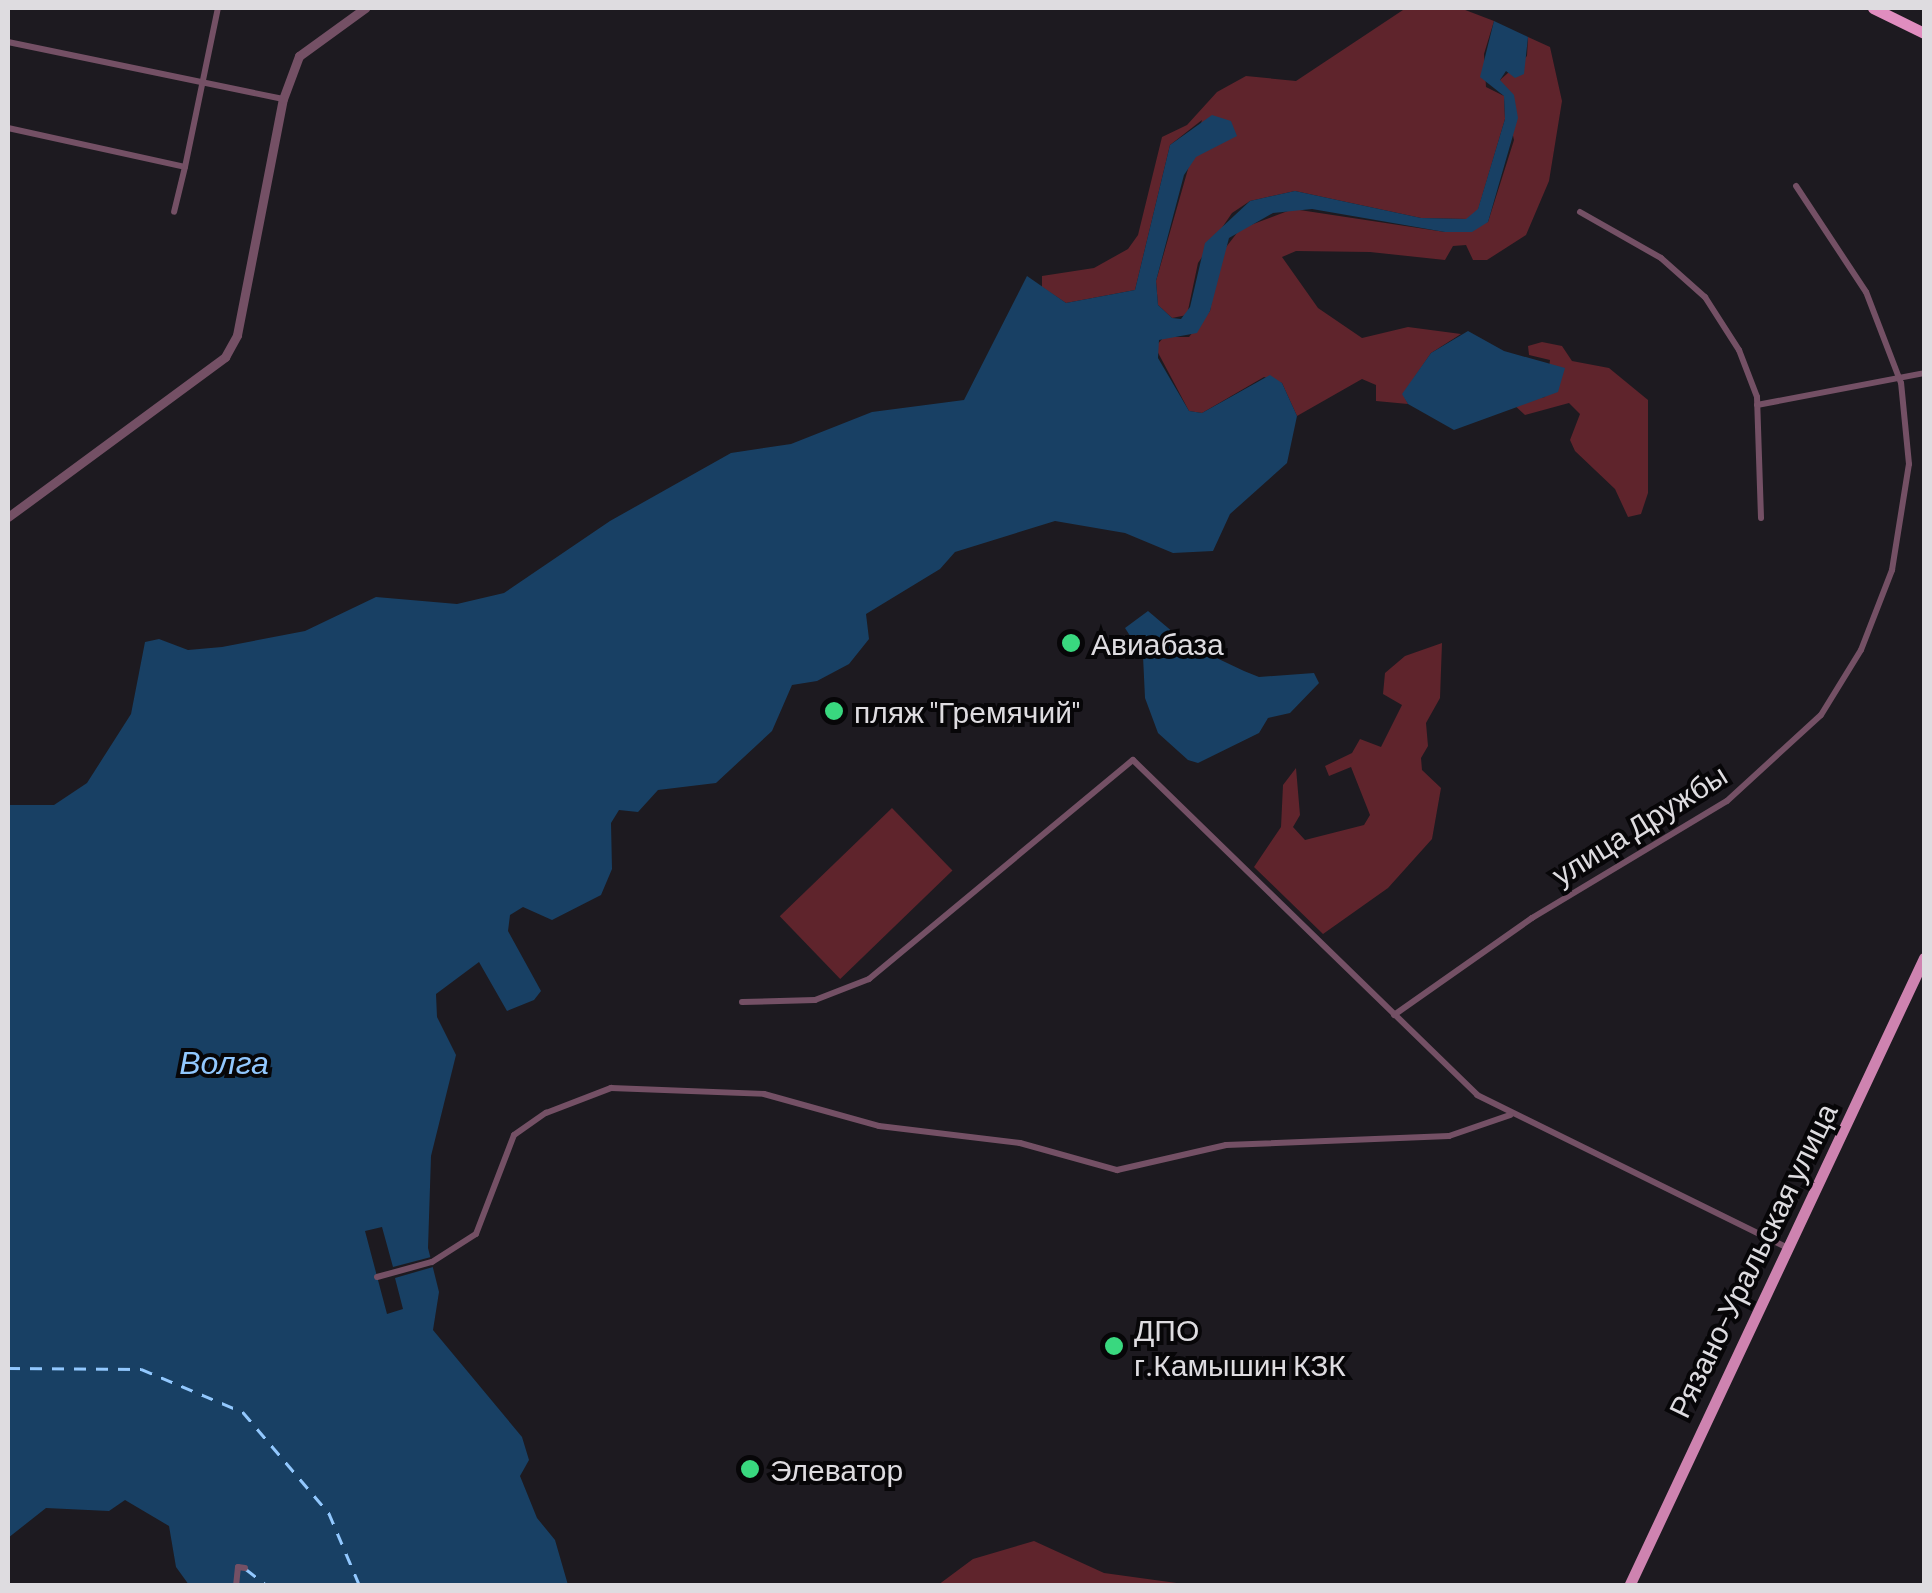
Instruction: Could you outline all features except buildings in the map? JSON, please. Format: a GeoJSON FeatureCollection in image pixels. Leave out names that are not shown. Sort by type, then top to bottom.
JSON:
{"type":"FeatureCollection","features":[{"type":"Feature","properties":{"kind":"highway"},"geometry":{"type":"LineString","coordinates":[[1873,8],[1924,33]]}},
{"type":"Feature","properties":{"kind":"main road","name":"Рязано-Уральская улица"},"geometry":{"type":"LineString","coordinates":[[1629,1586],[1784,1246],[1924,958]]}},
{"type":"Feature","properties":{"kind":"street"},"geometry":{"type":"LineString","coordinates":[[174,212],[218,8]]}},
{"type":"Feature","properties":{"kind":"street"},"geometry":{"type":"LineString","coordinates":[[8,517],[225,356],[237,335],[283,99],[298,56],[364,8]]}},
{"type":"Feature","properties":{"kind":"street"},"geometry":{"type":"LineString","coordinates":[[8,42],[283,99]]}},
{"type":"Feature","properties":{"kind":"street"},"geometry":{"type":"LineString","coordinates":[[8,128],[185,167]]}},
{"type":"Feature","properties":{"kind":"street","name":"улица Дружбы"},"geometry":{"type":"LineString","coordinates":[[1394,1015],[1532,918],[1727,800],[1821,716],[1861,650],[1892,570],[1909,464],[1898,378],[1866,292],[1796,186]]}},
{"type":"Feature","properties":{"kind":"street"},"geometry":{"type":"LineString","coordinates":[[1580,212],[1661,258],[1705,297],[1739,350],[1758,405],[1761,518]]}},
{"type":"Feature","properties":{"kind":"street"},"geometry":{"type":"LineString","coordinates":[[1758,405],[1924,374]]}},
{"type":"Feature","properties":{"kind":"street"},"geometry":{"type":"LineString","coordinates":[[742,1002],[816,1000],[868,979],[1133,760],[1476,1095],[1784,1246]]}},
{"type":"Feature","properties":{"kind":"street"},"geometry":{"type":"LineString","coordinates":[[377,1277],[432,1262],[476,1234],[514,1135],[546,1113],[611,1088],[764,1094],[879,1126],[1020,1144],[1118,1170],[1226,1145],[1448,1136],[1511,1115]]}},
{"type":"Feature","properties":{"kind":"street"},"geometry":{"type":"LineString","coordinates":[[236,1586],[238,1567],[245,1568]]}},
{"type":"Feature","properties":{"kind":"shaded area"},"geometry":{"type":"Polygon","coordinates":[[[1406,8],[1460,8],[1494,21],[1484,54],[1486,87],[1504,96],[1505,119],[1478,210],[1467,219],[1421,218],[1295,191],[1250,201],[1232,213],[1198,263],[1187,315],[1172,318],[1158,305],[1156,281],[1202,120],[1170,145],[1135,290],[1066,303],[1042,287],[1042,276],[1094,268],[1128,249],[1138,235],[1162,137],[1187,125],[1217,92],[1246,76],[1296,81],[1406,8]]]}},
{"type":"Feature","properties":{"kind":"shaded area"},"geometry":{"type":"Polygon","coordinates":[[[1528,37],[1550,47],[1562,101],[1549,181],[1526,235],[1487,260],[1473,260],[1466,245],[1453,246],[1445,260],[1370,252],[1296,251],[1282,257],[1318,308],[1362,338],[1408,327],[1461,334],[1431,353],[1403,394],[1408,404],[1376,401],[1376,385],[1362,379],[1297,416],[1282,383],[1264,377],[1202,413],[1189,411],[1155,347],[1164,337],[1189,337],[1210,311],[1220,255],[1240,229],[1293,209],[1445,232],[1488,222],[1514,140],[1500,80],[1527,56],[1528,37]]]}},
{"type":"Feature","properties":{"kind":"shaded area"},"geometry":{"type":"Polygon","coordinates":[[[1542,342],[1562,346],[1572,361],[1609,368],[1648,400],[1648,493],[1641,514],[1628,517],[1615,489],[1575,451],[1570,440],[1580,414],[1569,403],[1525,415],[1512,403],[1545,397],[1550,360],[1529,355],[1528,346],[1542,342]]]}},
{"type":"Feature","properties":{"kind":"shaded area"},"geometry":{"type":"Polygon","coordinates":[[[1442,643],[1440,698],[1426,723],[1428,746],[1421,758],[1422,770],[1441,788],[1432,839],[1388,888],[1323,934],[1254,867],[1281,827],[1283,785],[1296,768],[1300,815],[1293,827],[1305,840],[1364,825],[1370,815],[1351,767],[1329,776],[1325,766],[1352,753],[1360,739],[1381,747],[1402,705],[1383,694],[1385,673],[1405,656],[1442,643]]]}},
{"type":"Feature","properties":{"kind":"shaded area"},"geometry":{"type":"Polygon","coordinates":[[[892,808],[952,871],[840,979],[780,916],[892,808]]]}},
{"type":"Feature","properties":{"kind":"shaded area"},"geometry":{"type":"Polygon","coordinates":[[[1034,1541],[1104,1573],[1191,1585],[938,1585],[973,1559],[1034,1541]]]}},
{"type":"Feature","properties":{"kind":"water","name":"Волга"},"geometry":{"type":"Polygon","coordinates":[[[1494,21],[1528,37],[1524,74],[1515,78],[1506,71],[1500,80],[1514,95],[1518,118],[1488,222],[1472,232],[1445,232],[1312,209],[1273,213],[1229,238],[1210,311],[1197,333],[1159,340],[1158,358],[1189,411],[1202,413],[1270,375],[1282,383],[1297,416],[1287,463],[1230,514],[1213,551],[1173,553],[1125,533],[1055,521],[955,552],[940,569],[866,614],[869,639],[849,664],[817,681],[792,685],[772,731],[716,783],[658,790],[638,812],[619,810],[611,823],[612,869],[601,895],[552,920],[523,907],[510,915],[508,931],[541,991],[534,1000],[507,1011],[479,962],[436,994],[437,1017],[456,1055],[431,1156],[428,1248],[439,1292],[433,1330],[522,1437],[529,1460],[520,1476],[537,1518],[555,1540],[568,1585],[189,1585],[176,1567],[169,1526],[125,1500],[109,1511],[46,1508],[8,1538],[8,805],[54,805],[87,783],[131,714],[145,642],[159,639],[188,650],[222,647],[305,631],[376,597],[457,604],[504,593],[610,521],[731,453],[791,444],[872,412],[964,400],[1027,276],[1066,303],[1135,290],[1170,145],[1212,115],[1231,121],[1237,136],[1196,157],[1184,175],[1156,281],[1158,305],[1172,318],[1181,319],[1190,307],[1205,243],[1250,201],[1295,191],[1421,218],[1466,219],[1478,209],[1505,119],[1504,96],[1480,77],[1494,21]]]}},
{"type":"Feature","properties":{"kind":"water"},"geometry":{"type":"Polygon","coordinates":[[[1468,331],[1504,351],[1565,368],[1558,392],[1454,430],[1408,404],[1402,394],[1431,353],[1468,331]]]}},
{"type":"Feature","properties":{"kind":"water"},"geometry":{"type":"Polygon","coordinates":[[[1148,611],[1187,644],[1244,671],[1259,677],[1314,673],[1319,683],[1290,713],[1268,718],[1259,733],[1198,763],[1188,760],[1158,733],[1145,698],[1143,656],[1125,628],[1148,611]]]}},
{"type":"Feature","properties":{"kind":"pier"},"geometry":{"type":"Polygon","coordinates":[[[382,1227],[393,1267],[431,1257],[433,1267],[395,1278],[403,1309],[387,1314],[365,1231],[382,1227]]]}},
{"type":"Feature","properties":{"kind":"waterway"},"geometry":{"type":"LineString","coordinates":[[971,1586],[996,1586]]}},
{"type":"Feature","properties":{"kind":"ferry route"},"geometry":{"type":"LineString","coordinates":[[8,1368],[141,1369],[243,1412],[329,1513],[360,1586]]}},
{"type":"Feature","properties":{"kind":"ferry route"},"geometry":{"type":"LineString","coordinates":[[246,1569],[268,1586]]}},
{"type":"Feature","properties":{"kind":"place","name":"Авиабаза"},"geometry":{"type":"Point","coordinates":[1071,643]}},
{"type":"Feature","properties":{"kind":"place","name":"пляж \"Гремячий\""},"geometry":{"type":"Point","coordinates":[834,711]}},
{"type":"Feature","properties":{"kind":"place","name":"ДПО г.Камышин КЗК"},"geometry":{"type":"Point","coordinates":[1114,1346]}},
{"type":"Feature","properties":{"kind":"place","name":"Элеватор"},"geometry":{"type":"Point","coordinates":[750,1469]}}]}
